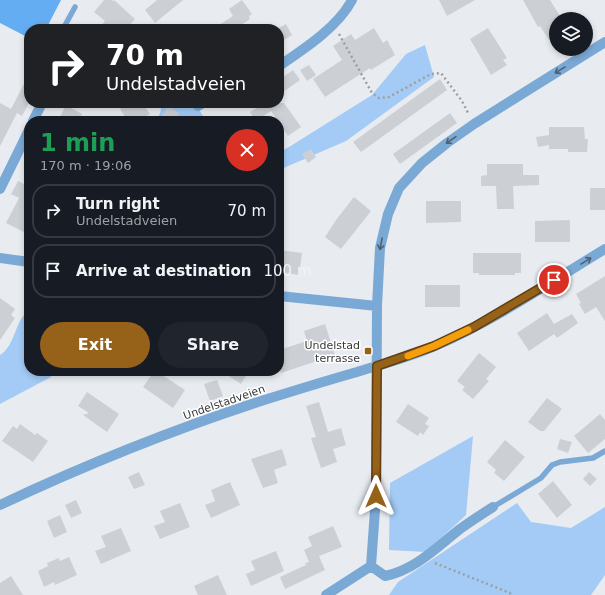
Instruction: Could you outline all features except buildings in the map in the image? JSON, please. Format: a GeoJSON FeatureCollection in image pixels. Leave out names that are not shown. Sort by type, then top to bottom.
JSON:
{"type":"FeatureCollection","features":[{"type":"Feature","properties":{"kind":"street"},"geometry":{"type":"LineString","coordinates":[[284,63],[295,56],[332,26],[347,10],[352,0]]}},
{"type":"Feature","properties":{"kind":"street"},"geometry":{"type":"LineString","coordinates":[[371,566],[376,496],[377,306],[380,248],[388,214],[400,188],[422,163],[447,143],[474,124],[605,42]]}},
{"type":"Feature","properties":{"kind":"street"},"geometry":{"type":"LineString","coordinates":[[0,189],[24,140]]}},
{"type":"Feature","properties":{"kind":"street","name":"Undelstadveien"},"geometry":{"type":"LineString","coordinates":[[0,505],[73,472],[194,424],[283,394],[377,366],[434,346],[474,327],[605,250]]}},
{"type":"Feature","properties":{"kind":"street"},"geometry":{"type":"LineString","coordinates":[[0,258],[24,261]]}},
{"type":"Feature","properties":{"kind":"street"},"geometry":{"type":"LineString","coordinates":[[284,297],[377,306]]}},
{"type":"Feature","properties":{"kind":"street"},"geometry":{"type":"LineString","coordinates":[[371,566],[385,576],[407,569],[493,507]]}},
{"type":"Feature","properties":{"kind":"street"},"geometry":{"type":"LineString","coordinates":[[326,595],[371,566]]}},
{"type":"Feature","properties":{"kind":"lane"},"geometry":{"type":"LineString","coordinates":[[66,24],[75,7]]}},
{"type":"Feature","properties":{"kind":"lane"},"geometry":{"type":"LineString","coordinates":[[493,507],[541,478],[552,465],[560,462],[593,458],[605,451]]}},
{"type":"Feature","properties":{"kind":"path"},"geometry":{"type":"LineString","coordinates":[[332,26],[340,36],[372,93],[379,98],[389,97],[431,74],[441,73],[462,101],[474,124]]}},
{"type":"Feature","properties":{"kind":"path"},"geometry":{"type":"LineString","coordinates":[[424,558],[510,593],[511,595]]}},
{"type":"Feature","properties":{"kind":"shaded area"},"geometry":{"type":"Polygon","coordinates":[[[0,0],[61,0],[49,24],[24,24],[24,35],[0,23],[0,0]]]}},
{"type":"Feature","properties":{"kind":"shaded area"},"geometry":{"type":"Polygon","coordinates":[[[425,45],[434,77],[346,141],[284,168],[284,150],[372,95],[406,54],[425,45]]]}},
{"type":"Feature","properties":{"kind":"shaded area"},"geometry":{"type":"Polygon","coordinates":[[[160,108],[198,108],[203,116],[159,116],[160,108]]]}},
{"type":"Feature","properties":{"kind":"shaded area"},"geometry":{"type":"Polygon","coordinates":[[[24,315],[24,376],[51,377],[0,404],[0,355],[9,345],[20,320],[24,315]]]}},
{"type":"Feature","properties":{"kind":"shaded area"},"geometry":{"type":"Polygon","coordinates":[[[473,436],[466,515],[426,552],[389,550],[390,483],[473,436]]]}},
{"type":"Feature","properties":{"kind":"shaded area"},"geometry":{"type":"Polygon","coordinates":[[[517,503],[531,522],[571,528],[605,507],[605,575],[591,595],[389,595],[398,582],[517,503]]]}},
{"type":"Feature","properties":{"kind":"slow traffic"},"geometry":{"type":"LineString","coordinates":[[408,356],[468,330]]}},
{"type":"Feature","properties":{"kind":"place","name":"Undelstad terrasse"},"geometry":{"type":"Point","coordinates":[368,351]}},
{"type":"Feature","properties":{"kind":"route"},"geometry":{"type":"LineString","coordinates":[[376,496],[377,366],[434,346],[474,327],[514,305],[554,280]]}}]}
